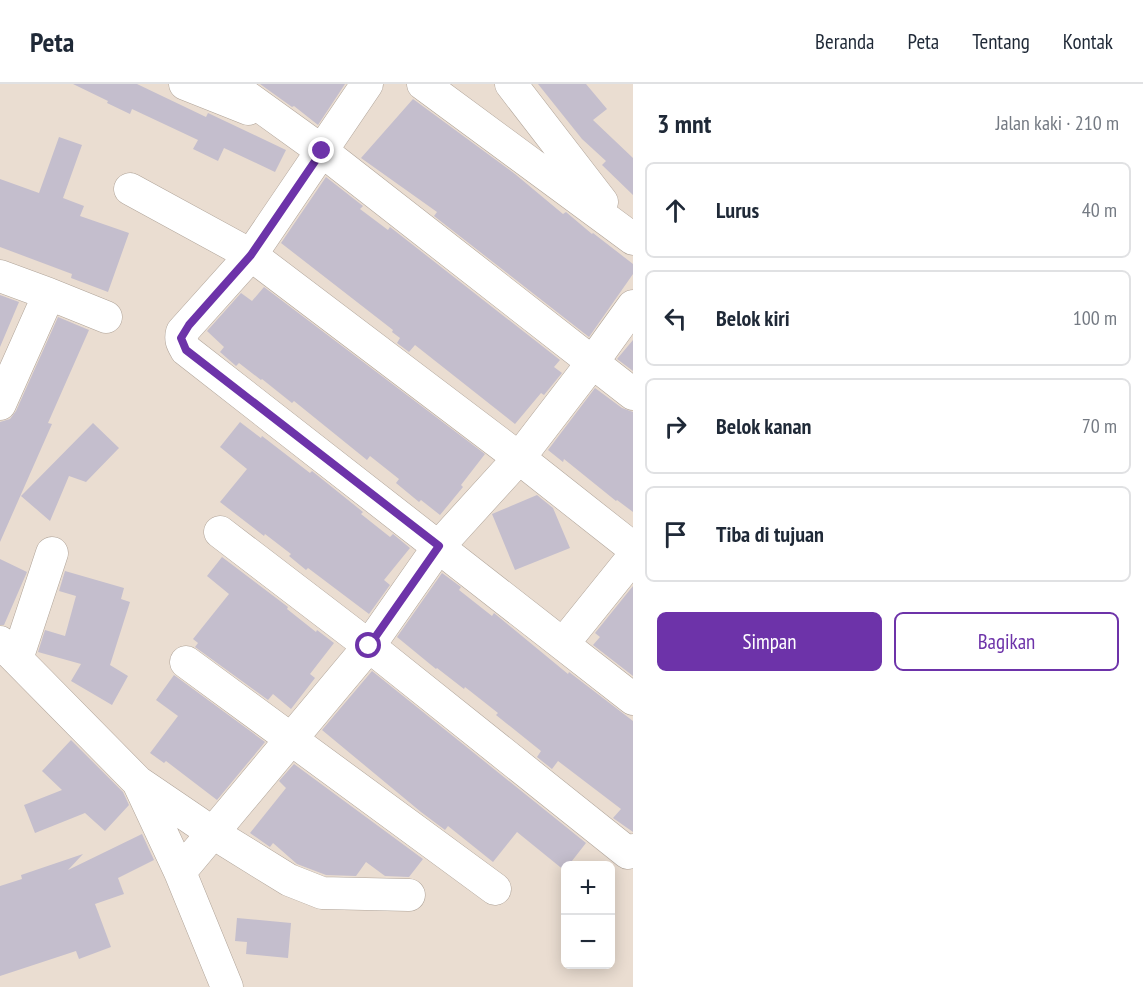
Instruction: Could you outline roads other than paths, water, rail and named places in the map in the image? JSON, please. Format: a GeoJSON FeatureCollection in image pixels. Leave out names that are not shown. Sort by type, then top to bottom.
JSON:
{"type":"FeatureCollection","features":[{"type":"Feature","properties":{"kind":"street"},"geometry":{"type":"LineString","coordinates":[[185,84],[277,120]]}},
{"type":"Feature","properties":{"kind":"street"},"geometry":{"type":"LineString","coordinates":[[229,84],[322,151],[633,394]]}},
{"type":"Feature","properties":{"kind":"street"},"geometry":{"type":"LineString","coordinates":[[367,84],[251,255],[182,332],[181,338],[186,350],[633,699]]}},
{"type":"Feature","properties":{"kind":"street"},"geometry":{"type":"LineString","coordinates":[[423,84],[629,235]]}},
{"type":"Feature","properties":{"kind":"street"},"geometry":{"type":"LineString","coordinates":[[512,84],[629,235]]}},
{"type":"Feature","properties":{"kind":"street"},"geometry":{"type":"LineString","coordinates":[[130,189],[251,255],[519,458],[633,548]]}},
{"type":"Feature","properties":{"kind":"street"},"geometry":{"type":"LineString","coordinates":[[0,276],[106,317]]}},
{"type":"Feature","properties":{"kind":"street"},"geometry":{"type":"LineString","coordinates":[[0,404],[49,294]]}},
{"type":"Feature","properties":{"kind":"street"},"geometry":{"type":"LineString","coordinates":[[180,872],[369,646],[439,546],[519,458],[633,306]]}},
{"type":"Feature","properties":{"kind":"street"},"geometry":{"type":"LineString","coordinates":[[220,532],[369,646],[628,853],[633,850]]}},
{"type":"Feature","properties":{"kind":"street"},"geometry":{"type":"LineString","coordinates":[[52,553],[9,651],[138,782],[213,833],[289,880],[322,893],[410,895]]}},
{"type":"Feature","properties":{"kind":"street"},"geometry":{"type":"LineString","coordinates":[[563,644],[633,556]]}},
{"type":"Feature","properties":{"kind":"street"},"geometry":{"type":"LineString","coordinates":[[186,662],[495,889]]}},
{"type":"Feature","properties":{"kind":"street"},"geometry":{"type":"LineString","coordinates":[[138,782],[180,872],[226,987]]}}]}
